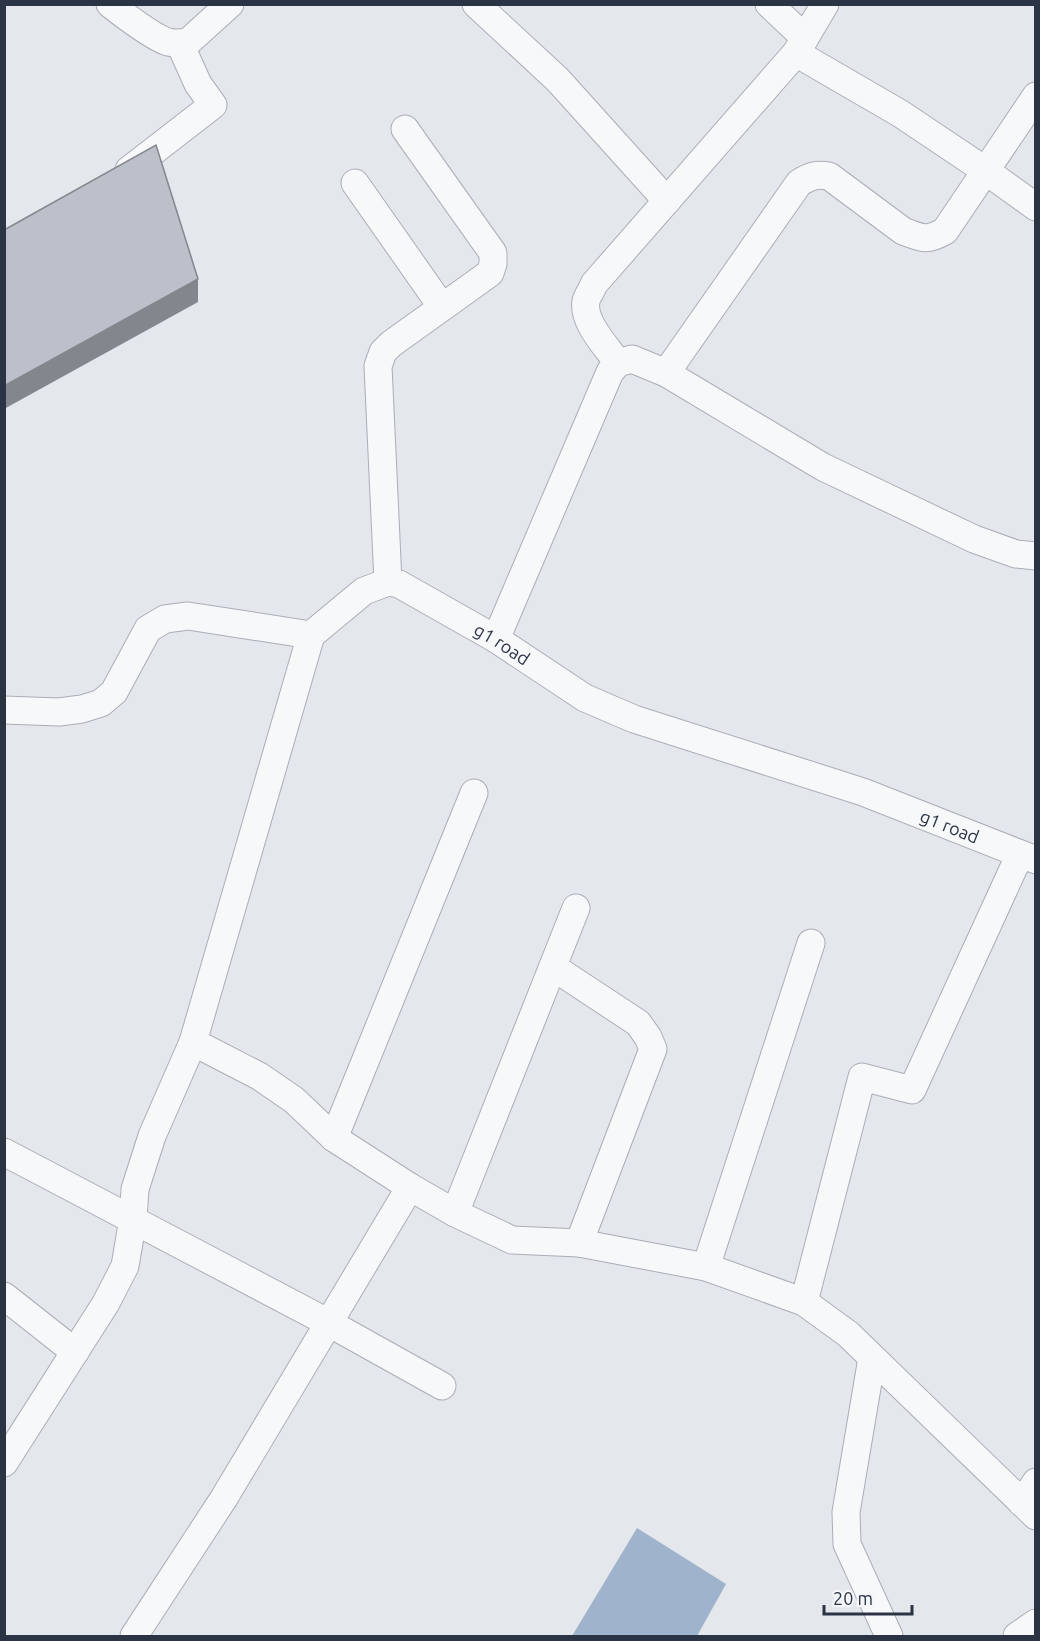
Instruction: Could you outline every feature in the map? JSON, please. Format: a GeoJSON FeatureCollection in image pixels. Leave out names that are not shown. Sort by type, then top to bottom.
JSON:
{"type":"FeatureCollection","features":[{"type":"Feature","properties":{"kind":"street"},"geometry":{"type":"LineString","coordinates":[[110,4],[158,37],[180,44],[188,42],[230,4]]}},
{"type":"Feature","properties":{"kind":"street"},"geometry":{"type":"LineString","coordinates":[[476,4],[558,80],[667,201]]}},
{"type":"Feature","properties":{"kind":"street"},"geometry":{"type":"LineString","coordinates":[[769,4],[801,45],[1035,207]]}},
{"type":"Feature","properties":{"kind":"street"},"geometry":{"type":"LineString","coordinates":[[618,363],[593,327],[586,312],[586,300],[594,284],[801,45],[825,4]]}},
{"type":"Feature","properties":{"kind":"street"},"geometry":{"type":"LineString","coordinates":[[110,183],[213,105],[198,84],[180,44]]}},
{"type":"Feature","properties":{"kind":"street"},"geometry":{"type":"LineString","coordinates":[[666,373],[799,183],[809,176],[819,174],[829,176],[903,231],[930,239],[945,231],[1035,96]]}},
{"type":"Feature","properties":{"kind":"street"},"geometry":{"type":"LineString","coordinates":[[4,1463],[106,1303],[125,1266],[133,1219],[135,1189],[152,1136],[193,1042],[311,635],[364,591],[388,582],[378,366],[383,352],[490,273],[494,264],[494,253],[405,129]]}},
{"type":"Feature","properties":{"kind":"street"},"geometry":{"type":"LineString","coordinates":[[355,183],[442,307]]}},
{"type":"Feature","properties":{"kind":"street"},"geometry":{"type":"LineString","coordinates":[[495,639],[610,372],[618,363],[632,359],[666,373],[823,467],[974,539],[1016,554],[1035,556]]}},
{"type":"Feature","properties":{"kind":"street","name":"g1 road"},"geometry":{"type":"LineString","coordinates":[[388,582],[409,588],[495,639],[585,698],[634,719],[864,792],[1028,857]]}},
{"type":"Feature","properties":{"kind":"street"},"geometry":{"type":"LineString","coordinates":[[4,710],[59,712],[82,709],[100,703],[114,692],[148,629],[165,619],[188,616],[311,635]]}},
{"type":"Feature","properties":{"kind":"street"},"geometry":{"type":"LineString","coordinates":[[334,1138],[474,793]]}},
{"type":"Feature","properties":{"kind":"street"},"geometry":{"type":"LineString","coordinates":[[804,1302],[862,1077],[912,1090],[1028,857]]}},
{"type":"Feature","properties":{"kind":"street"},"geometry":{"type":"LineString","coordinates":[[455,1214],[576,908]]}},
{"type":"Feature","properties":{"kind":"street"},"geometry":{"type":"LineString","coordinates":[[706,1267],[811,943]]}},
{"type":"Feature","properties":{"kind":"street"},"geometry":{"type":"LineString","coordinates":[[553,967],[638,1023],[648,1037],[652,1049],[579,1243]]}},
{"type":"Feature","properties":{"kind":"street"},"geometry":{"type":"LineString","coordinates":[[193,1042],[259,1076],[294,1100],[334,1138],[455,1214],[512,1240],[579,1243],[706,1267],[804,1302],[848,1334],[1031,1501]]}},
{"type":"Feature","properties":{"kind":"street"},"geometry":{"type":"LineString","coordinates":[[4,1152],[329,1323],[442,1386]]}},
{"type":"Feature","properties":{"kind":"street"},"geometry":{"type":"LineString","coordinates":[[134,1636],[224,1498],[410,1186]]}},
{"type":"Feature","properties":{"kind":"street"},"geometry":{"type":"LineString","coordinates":[[4,1296],[75,1352]]}},
{"type":"Feature","properties":{"kind":"street"},"geometry":{"type":"LineString","coordinates":[[872,1358],[846,1512],[847,1544],[889,1636]]}},
{"type":"Feature","properties":{"kind":"street"},"geometry":{"type":"LineString","coordinates":[[1017,1636],[1035,1623]]}},
{"type":"Feature","properties":{"kind":"water"},"geometry":{"type":"Polygon","coordinates":[[[637,1528],[726,1584],[697,1636],[572,1636],[637,1528]]]}},
{"type":"Feature","properties":{"kind":"building"},"geometry":{"type":"Polygon","coordinates":[[[156,145],[198,279],[4,386],[4,230],[156,145]]]}}]}
